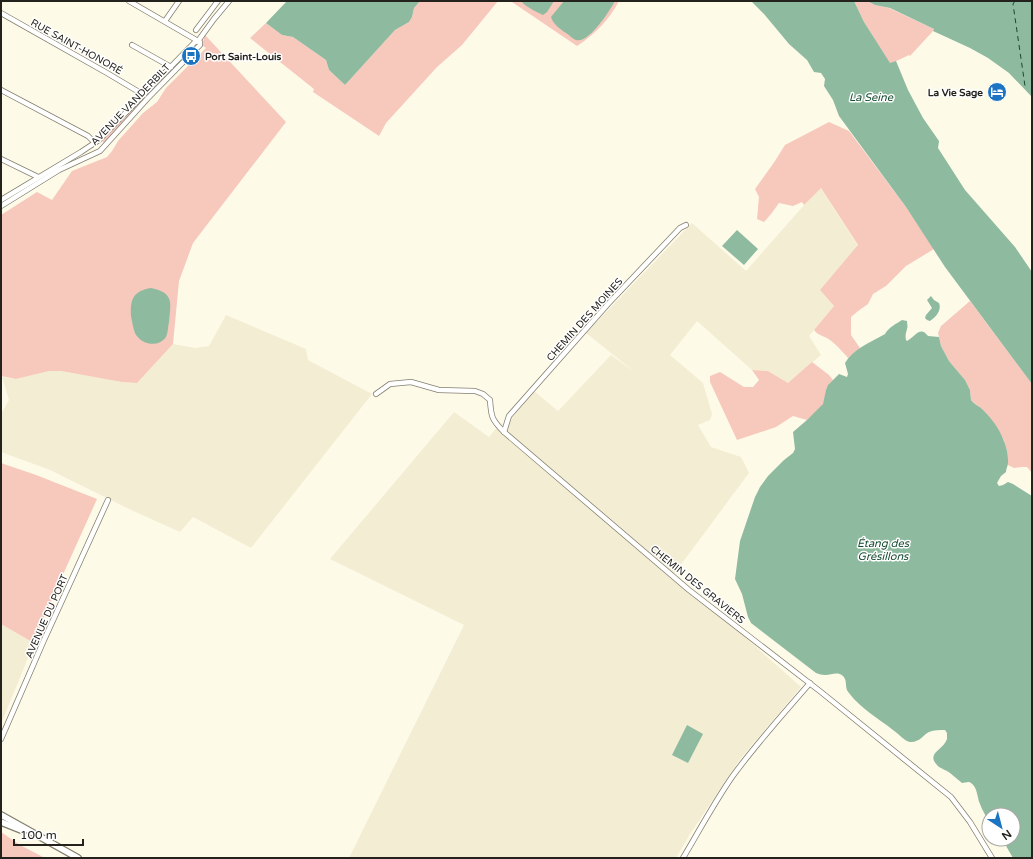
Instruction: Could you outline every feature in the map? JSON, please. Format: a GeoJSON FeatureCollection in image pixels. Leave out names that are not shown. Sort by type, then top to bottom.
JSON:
{"type":"FeatureCollection","features":[{"type":"Feature","properties":{"kind":"main road"},"geometry":{"type":"LineString","coordinates":[[1,815],[78,858]]}},
{"type":"Feature","properties":{"kind":"main road"},"geometry":{"type":"LineString","coordinates":[[1,822],[34,834]]}},
{"type":"Feature","properties":{"kind":"street"},"geometry":{"type":"LineString","coordinates":[[129,1],[198,41]]}},
{"type":"Feature","properties":{"kind":"street"},"geometry":{"type":"LineString","coordinates":[[165,22],[179,1]]}},
{"type":"Feature","properties":{"kind":"street"},"geometry":{"type":"LineString","coordinates":[[196,30],[218,1]]}},
{"type":"Feature","properties":{"kind":"street","name":"AVENUE VANDERBILT"},"geometry":{"type":"LineString","coordinates":[[1,200],[99,140],[195,42],[198,41],[229,1]]}},
{"type":"Feature","properties":{"kind":"street","name":"RUE SAINT-HONORÉ"},"geometry":{"type":"LineString","coordinates":[[1,13],[144,94]]}},
{"type":"Feature","properties":{"kind":"street"},"geometry":{"type":"LineString","coordinates":[[208,14],[214,19]]}},
{"type":"Feature","properties":{"kind":"street","name":"AVENUE VANDERBILT"},"geometry":{"type":"LineString","coordinates":[[1,206],[59,170],[100,151],[148,98],[200,45],[198,41]]}},
{"type":"Feature","properties":{"kind":"street"},"geometry":{"type":"LineString","coordinates":[[132,45],[171,67]]}},
{"type":"Feature","properties":{"kind":"street"},"geometry":{"type":"LineString","coordinates":[[1,90],[88,136],[95,143]]}},
{"type":"Feature","properties":{"kind":"street"},"geometry":{"type":"LineString","coordinates":[[1,159],[38,177]]}},
{"type":"Feature","properties":{"kind":"street","name":"CHEMIN DES MOINES"},"geometry":{"type":"LineString","coordinates":[[504,432],[509,416],[608,304],[680,228],[686,226]]}},
{"type":"Feature","properties":{"kind":"street","name":"CHEMIN DES GRAVIERS"},"geometry":{"type":"LineString","coordinates":[[376,394],[390,384],[411,382],[439,390],[475,391],[483,394],[490,400],[491,416],[504,432],[689,590],[810,683],[951,797],[970,822],[992,858]]}},
{"type":"Feature","properties":{"kind":"street","name":"AVENUE DU PORT"},"geometry":{"type":"LineString","coordinates":[[1,739],[44,640],[108,500]]}},
{"type":"Feature","properties":{"kind":"street"},"geometry":{"type":"LineString","coordinates":[[683,858],[731,778],[752,750],[810,683]]}},
{"type":"Feature","properties":{"kind":"shaded area"},"geometry":{"type":"Polygon","coordinates":[[[420,1],[498,1],[462,45],[437,67],[386,123],[379,136],[313,92],[314,89],[250,38],[266,23],[282,35],[293,37],[326,60],[329,70],[345,85],[395,30],[409,22],[414,8],[420,1]]]}},
{"type":"Feature","properties":{"kind":"shaded area"},"geometry":{"type":"Polygon","coordinates":[[[508,1],[619,1],[601,26],[590,37],[577,46],[512,2],[508,1]]]}},
{"type":"Feature","properties":{"kind":"shaded area"},"geometry":{"type":"Polygon","coordinates":[[[854,1],[867,1],[875,5],[889,8],[934,29],[910,56],[909,55],[890,64],[864,22],[854,1]]]}},
{"type":"Feature","properties":{"kind":"shaded area"},"geometry":{"type":"Polygon","coordinates":[[[205,35],[286,122],[193,243],[179,281],[173,344],[137,383],[122,382],[61,371],[49,371],[16,379],[1,376],[1,215],[37,192],[52,200],[72,171],[107,157],[118,141],[143,113],[157,102],[166,88],[206,48],[202,45],[205,35]]]}},
{"type":"Feature","properties":{"kind":"shaded area"},"geometry":{"type":"Polygon","coordinates":[[[140,101],[142,102],[105,144],[101,140],[140,101]]]}},
{"type":"Feature","properties":{"kind":"shaded area"},"geometry":{"type":"Polygon","coordinates":[[[829,122],[849,131],[906,207],[934,249],[906,266],[886,286],[873,294],[868,304],[851,317],[851,335],[860,348],[848,358],[833,342],[818,334],[814,330],[834,306],[820,290],[858,245],[821,188],[804,205],[802,202],[793,206],[779,203],[764,222],[757,219],[759,197],[755,189],[785,145],[829,122]]]}},
{"type":"Feature","properties":{"kind":"shaded area"},"geometry":{"type":"Polygon","coordinates":[[[820,187],[858,246],[820,290],[834,306],[809,336],[821,355],[788,383],[768,371],[752,370],[697,321],[670,355],[703,383],[712,414],[710,420],[698,425],[711,447],[741,457],[749,473],[674,574],[801,687],[741,758],[690,834],[676,858],[349,858],[464,625],[330,559],[454,412],[489,437],[500,424],[504,428],[534,391],[558,411],[611,355],[636,373],[586,333],[692,223],[746,271],[820,187]]]}},
{"type":"Feature","properties":{"kind":"shaded area"},"geometry":{"type":"Polygon","coordinates":[[[970,301],[1032,384],[1032,473],[1027,467],[1014,468],[1008,465],[1007,451],[1004,440],[999,431],[985,412],[971,400],[970,390],[965,380],[949,361],[941,346],[938,333],[941,326],[970,301]]]}},
{"type":"Feature","properties":{"kind":"shaded area"},"geometry":{"type":"Polygon","coordinates":[[[226,315],[306,349],[308,360],[372,394],[251,548],[193,517],[180,532],[50,470],[1,452],[1,414],[9,400],[2,377],[16,379],[49,371],[61,371],[122,382],[137,383],[173,344],[195,348],[209,346],[226,315]]]}},
{"type":"Feature","properties":{"kind":"shaded area"},"geometry":{"type":"Polygon","coordinates":[[[812,362],[833,380],[826,390],[822,406],[807,420],[793,416],[776,427],[737,440],[710,382],[710,376],[720,372],[744,387],[753,387],[759,380],[752,370],[768,371],[788,383],[812,362]]]}},
{"type":"Feature","properties":{"kind":"shaded area"},"geometry":{"type":"Polygon","coordinates":[[[1,463],[97,499],[47,610],[34,643],[1,624],[1,463]]]}},
{"type":"Feature","properties":{"kind":"shaded area"},"geometry":{"type":"Polygon","coordinates":[[[1,624],[34,643],[1,724],[1,624]]]}},
{"type":"Feature","properties":{"kind":"shaded area"},"geometry":{"type":"Polygon","coordinates":[[[1,832],[20,845],[45,858],[1,858],[1,832]]]}},
{"type":"Feature","properties":{"kind":"water"},"geometry":{"type":"Polygon","coordinates":[[[287,1],[420,1],[414,8],[409,22],[395,30],[345,85],[329,70],[326,60],[293,37],[282,35],[266,23],[287,1]]]}},
{"type":"Feature","properties":{"kind":"water"},"geometry":{"type":"Polygon","coordinates":[[[521,1],[554,1],[547,12],[543,15],[528,7],[521,1]]]}},
{"type":"Feature","properties":{"kind":"water"},"geometry":{"type":"Polygon","coordinates":[[[564,1],[615,1],[593,32],[581,40],[576,40],[557,26],[551,17],[564,1]]]}},
{"type":"Feature","properties":{"kind":"water","name":"La Seine"},"geometry":{"type":"Polygon","coordinates":[[[751,1],[854,1],[864,22],[890,63],[896,61],[908,90],[923,118],[939,141],[938,148],[965,190],[1015,247],[1032,272],[1032,384],[945,267],[906,207],[839,116],[833,100],[824,86],[825,79],[821,73],[814,72],[807,60],[789,44],[751,1]]]}},
{"type":"Feature","properties":{"kind":"water"},"geometry":{"type":"Polygon","coordinates":[[[867,1],[1032,1],[1032,97],[1009,73],[988,58],[933,31],[934,29],[890,8],[875,5],[867,1]]]}},
{"type":"Feature","properties":{"kind":"water"},"geometry":{"type":"Polygon","coordinates":[[[737,230],[758,249],[744,265],[722,246],[737,230]]]}},
{"type":"Feature","properties":{"kind":"water"},"geometry":{"type":"Polygon","coordinates":[[[151,288],[164,293],[169,299],[170,304],[167,335],[159,343],[154,344],[145,342],[138,337],[134,331],[131,316],[131,304],[134,296],[145,289],[151,288]]]}},
{"type":"Feature","properties":{"kind":"water"},"geometry":{"type":"Polygon","coordinates":[[[931,296],[939,303],[940,308],[930,321],[925,318],[932,308],[927,300],[931,296]]]}},
{"type":"Feature","properties":{"kind":"water","name":"Étang des Grésillons"},"geometry":{"type":"Polygon","coordinates":[[[902,320],[907,321],[907,341],[920,332],[925,333],[928,336],[939,337],[941,346],[949,361],[965,380],[970,390],[971,400],[990,417],[1005,442],[1008,463],[1006,472],[1001,476],[997,483],[999,486],[1008,482],[1032,496],[1032,858],[1013,858],[1007,847],[1021,847],[1021,807],[982,807],[976,790],[971,783],[962,783],[950,773],[939,767],[935,762],[933,758],[934,755],[947,739],[947,733],[945,730],[935,730],[929,732],[914,742],[909,742],[904,739],[864,709],[854,699],[846,687],[843,676],[837,673],[822,675],[816,673],[751,623],[742,594],[735,579],[740,541],[755,497],[768,476],[793,453],[795,449],[793,432],[823,404],[828,385],[839,374],[847,377],[848,374],[845,363],[848,358],[863,346],[885,334],[902,320]]]}},
{"type":"Feature","properties":{"kind":"water"},"geometry":{"type":"Polygon","coordinates":[[[687,725],[703,734],[688,763],[672,755],[687,725]]]}},
{"type":"Feature","properties":{"kind":"ferry route"},"geometry":{"type":"LineString","coordinates":[[1015,1],[1013,4],[1025,86]]}},
{"type":"Feature","properties":{"kind":"place","name":"Port Saint-Louis"},"geometry":{"type":"Point","coordinates":[191,56]}},
{"type":"Feature","properties":{"kind":"place","name":"La Vie Sage"},"geometry":{"type":"Point","coordinates":[997,92]}}]}
